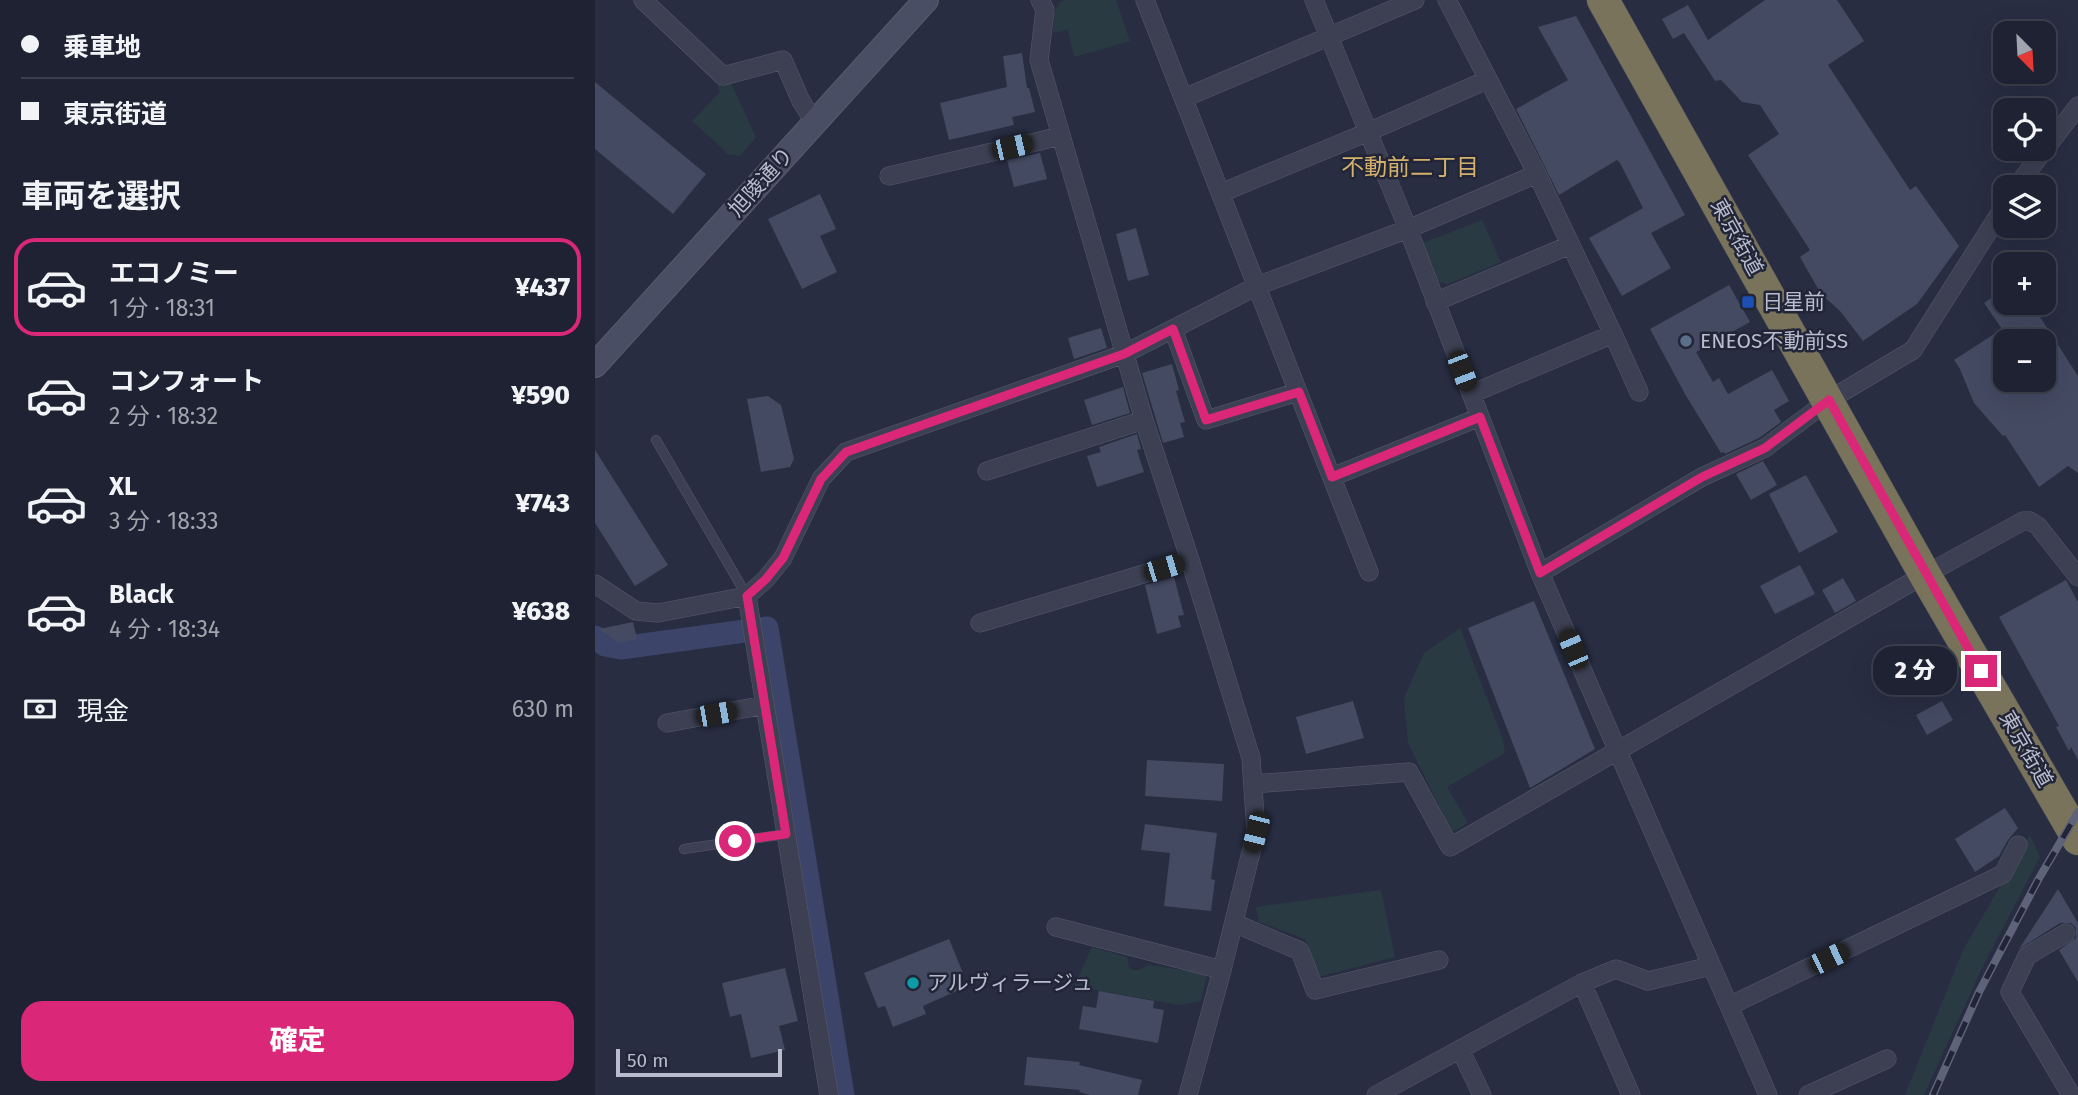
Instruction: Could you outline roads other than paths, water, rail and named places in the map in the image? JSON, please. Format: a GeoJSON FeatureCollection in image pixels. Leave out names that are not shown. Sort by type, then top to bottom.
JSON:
{"type":"FeatureCollection","features":[{"type":"Feature","properties":{"kind":"highway","name":"東京街道"},"geometry":{"type":"LineString","coordinates":[[1603,0],[1925,575],[2078,839]]}},
{"type":"Feature","properties":{"kind":"street"},"geometry":{"type":"LineString","coordinates":[[643,0],[723,76],[783,60],[801,101],[815,122]]}},
{"type":"Feature","properties":{"kind":"street","name":"旭陵通り"},"geometry":{"type":"LineString","coordinates":[[595,365],[926,0]]}},
{"type":"Feature","properties":{"kind":"street"},"geometry":{"type":"LineString","coordinates":[[1145,0],[1369,572]]}},
{"type":"Feature","properties":{"kind":"street"},"geometry":{"type":"LineString","coordinates":[[1314,0],[1408,229],[1540,573],[1768,1095]]}},
{"type":"Feature","properties":{"kind":"street"},"geometry":{"type":"LineString","coordinates":[[1184,98],[1415,0]]}},
{"type":"Feature","properties":{"kind":"street"},"geometry":{"type":"LineString","coordinates":[[1447,0],[1537,174],[1639,391]]}},
{"type":"Feature","properties":{"kind":"street"},"geometry":{"type":"LineString","coordinates":[[1045,3],[1039,61],[1144,420],[1251,758],[1256,832],[1188,1095]]}},
{"type":"Feature","properties":{"kind":"street"},"geometry":{"type":"LineString","coordinates":[[1221,193],[1487,80]]}},
{"type":"Feature","properties":{"kind":"street"},"geometry":{"type":"LineString","coordinates":[[2025,175],[2078,106]]}},
{"type":"Feature","properties":{"kind":"street"},"geometry":{"type":"LineString","coordinates":[[889,176],[1061,136]]}},
{"type":"Feature","properties":{"kind":"street"},"geometry":{"type":"LineString","coordinates":[[595,584],[636,611],[658,613],[747,596],[766,579],[783,558],[821,479],[846,452],[1124,354],[1257,286],[1408,229],[1537,174]]}},
{"type":"Feature","properties":{"kind":"street"},"geometry":{"type":"LineString","coordinates":[[1540,573],[1702,477],[1765,448],[1829,400],[1913,351],[1993,224]]}},
{"type":"Feature","properties":{"kind":"street"},"geometry":{"type":"LineString","coordinates":[[1435,302],[1570,245]]}},
{"type":"Feature","properties":{"kind":"street"},"geometry":{"type":"LineString","coordinates":[[1173,329],[1206,420],[1299,392]]}},
{"type":"Feature","properties":{"kind":"street"},"geometry":{"type":"LineString","coordinates":[[1471,394],[1613,334]]}},
{"type":"Feature","properties":{"kind":"street"},"geometry":{"type":"LineString","coordinates":[[1332,477],[1480,417]]}},
{"type":"Feature","properties":{"kind":"street"},"geometry":{"type":"LineString","coordinates":[[987,471],[1144,420]]}},
{"type":"Feature","properties":{"kind":"street"},"geometry":{"type":"LineString","coordinates":[[1253,784],[1409,772],[1450,847],[2022,521],[2030,521],[2038,526],[2078,577]]}},
{"type":"Feature","properties":{"kind":"street"},"geometry":{"type":"LineString","coordinates":[[980,623],[1190,559]]}},
{"type":"Feature","properties":{"kind":"street"},"geometry":{"type":"LineString","coordinates":[[747,596],[829,1095]]}},
{"type":"Feature","properties":{"kind":"street"},"geometry":{"type":"LineString","coordinates":[[667,723],[765,705]]}},
{"type":"Feature","properties":{"kind":"street"},"geometry":{"type":"LineString","coordinates":[[1729,1006],[2003,874],[2018,845]]}},
{"type":"Feature","properties":{"kind":"street"},"geometry":{"type":"LineString","coordinates":[[1234,923],[1300,951],[1315,990],[1439,960]]}},
{"type":"Feature","properties":{"kind":"street"},"geometry":{"type":"LineString","coordinates":[[1056,927],[1222,970]]}},
{"type":"Feature","properties":{"kind":"street"},"geometry":{"type":"LineString","coordinates":[[2066,933],[2027,956],[2010,992],[2071,1095]]}},
{"type":"Feature","properties":{"kind":"street"},"geometry":{"type":"LineString","coordinates":[[1376,1095],[1582,983],[1616,969],[1648,981],[1711,966]]}},
{"type":"Feature","properties":{"kind":"street"},"geometry":{"type":"LineString","coordinates":[[1582,983],[1631,1095]]}},
{"type":"Feature","properties":{"kind":"street"},"geometry":{"type":"LineString","coordinates":[[1460,1049],[1482,1095]]}},
{"type":"Feature","properties":{"kind":"street"},"geometry":{"type":"LineString","coordinates":[[1808,1095],[1888,1059]]}},
{"type":"Feature","properties":{"kind":"lane"},"geometry":{"type":"LineString","coordinates":[[656,440],[747,596]]}},
{"type":"Feature","properties":{"kind":"lane"},"geometry":{"type":"LineString","coordinates":[[684,849],[786,834]]}},
{"type":"Feature","properties":{"kind":"waterway"},"geometry":{"type":"LineString","coordinates":[[595,637],[605,645],[621,648],[767,628],[843,1095]]}},
{"type":"Feature","properties":{"kind":"railway"},"geometry":{"type":"LineString","coordinates":[[1933,1095],[1979,992],[2038,880],[2078,812]]}},
{"type":"Feature","properties":{"kind":"place","name":"日星前"},"geometry":{"type":"Point","coordinates":[1748,302]}},
{"type":"Feature","properties":{"kind":"place","name":"ENEOS不動前SS"},"geometry":{"type":"Point","coordinates":[1686,341]}},
{"type":"Feature","properties":{"kind":"place","name":"アルヴィラージュ"},"geometry":{"type":"Point","coordinates":[913,983]}},
{"type":"Feature","properties":{"kind":"district","name":"不動前二丁目"},"geometry":{"type":"Point","coordinates":[1410,167]}}]}
